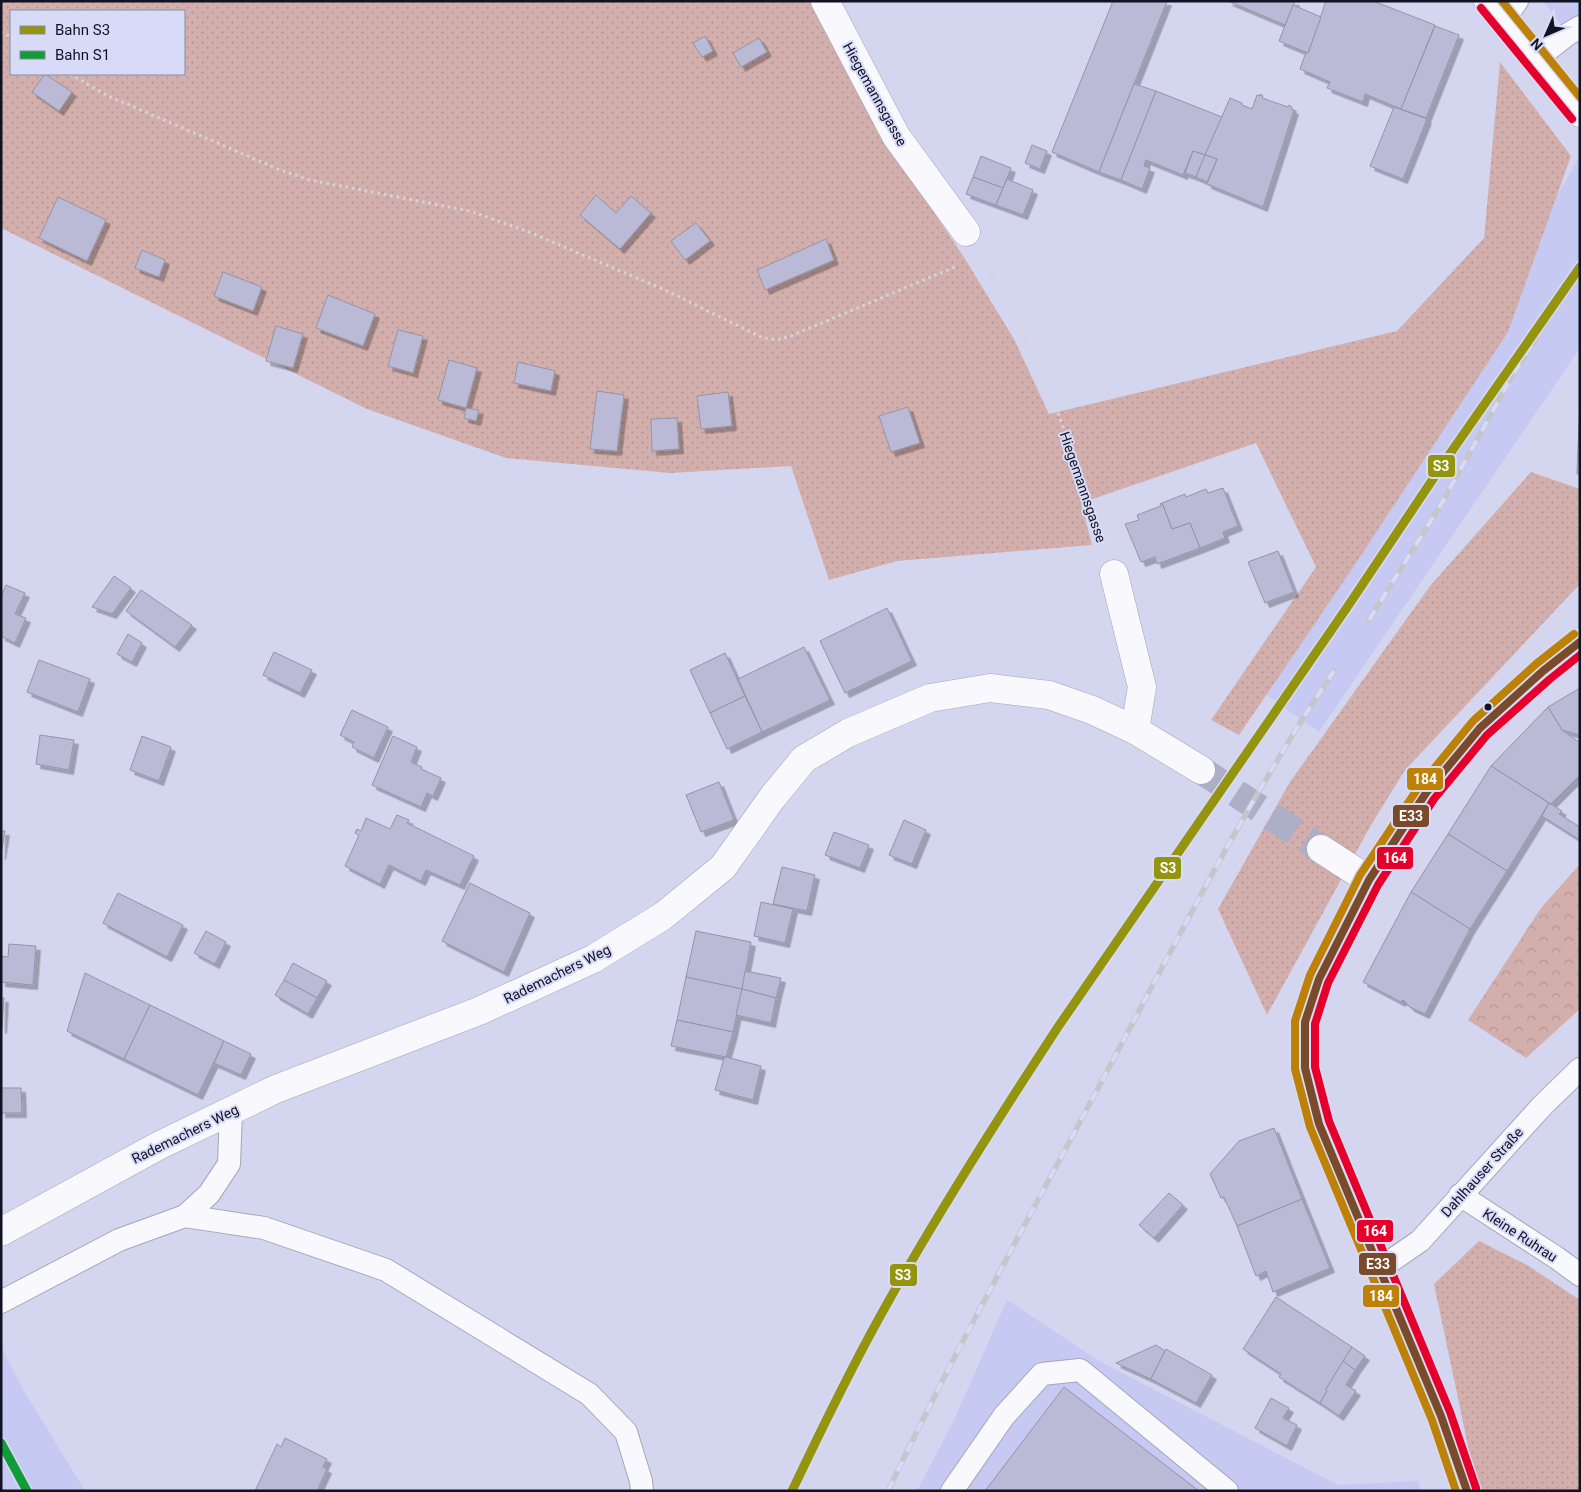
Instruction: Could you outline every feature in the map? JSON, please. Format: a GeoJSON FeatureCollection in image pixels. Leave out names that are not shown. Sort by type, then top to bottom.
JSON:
{"type":"FeatureCollection","features":[{"type":"Feature","properties":{"kind":"street","name":"Hiegemannsgasse"},"geometry":{"type":"LineString","coordinates":[[825,1],[896,136],[966,232]]}},
{"type":"Feature","properties":{"kind":"street"},"geometry":{"type":"LineString","coordinates":[[1503,7],[1536,59],[1580,112]]}},
{"type":"Feature","properties":{"kind":"street"},"geometry":{"type":"LineString","coordinates":[[1114,574],[1142,687],[1135,730]]}},
{"type":"Feature","properties":{"kind":"street"},"geometry":{"type":"LineString","coordinates":[[1467,1491],[1441,1416],[1318,1124],[1305,1068],[1305,1022],[1319,979],[1369,880],[1426,793],[1480,728],[1543,671],[1580,642]]}},
{"type":"Feature","properties":{"kind":"street","name":"Rademachers Weg"},"geometry":{"type":"LineString","coordinates":[[1,1232],[158,1146],[276,1089],[488,1007],[593,958],[663,916],[724,867],[772,798],[804,759],[857,729],[930,698],[990,688],[1049,695],[1092,710],[1135,730],[1201,770]]}},
{"type":"Feature","properties":{"kind":"street"},"geometry":{"type":"LineString","coordinates":[[1321,849],[1369,880]]}},
{"type":"Feature","properties":{"kind":"lane"},"geometry":{"type":"LineString","coordinates":[[1536,59],[1580,27]]}},
{"type":"Feature","properties":{"kind":"lane","name":"Dahlhauser Straße"},"geometry":{"type":"LineString","coordinates":[[1380,1269],[1420,1240],[1542,1106],[1580,1069]]}},
{"type":"Feature","properties":{"kind":"lane"},"geometry":{"type":"LineString","coordinates":[[1,1302],[120,1240],[184,1216],[209,1194],[228,1164],[231,1111]]}},
{"type":"Feature","properties":{"kind":"lane","name":"Kleine Ruhrau"},"geometry":{"type":"LineString","coordinates":[[1460,1195],[1549,1253],[1580,1276]]}},
{"type":"Feature","properties":{"kind":"lane"},"geometry":{"type":"LineString","coordinates":[[184,1216],[264,1228],[386,1270],[589,1394],[626,1432],[642,1481],[642,1491]]}},
{"type":"Feature","properties":{"kind":"lane"},"geometry":{"type":"LineString","coordinates":[[952,1491],[1004,1416],[1042,1374],[1080,1370],[1226,1491]]}},
{"type":"Feature","properties":{"kind":"path"},"geometry":{"type":"LineString","coordinates":[[72,75],[106,95],[280,170],[310,180],[470,211],[529,232],[602,262],[665,290],[761,337],[775,340],[807,330],[966,262]]}},
{"type":"Feature","properties":{"kind":"path","name":"Hiegemannsgasse"},"geometry":{"type":"LineString","coordinates":[[982,256],[1013,314],[1048,390],[1114,574]]}},
{"type":"Feature","properties":{"kind":"shaded area"},"geometry":{"type":"Polygon","coordinates":[[[1580,1],[1580,49],[1544,2],[1580,1]]]}},
{"type":"Feature","properties":{"kind":"shaded area"},"geometry":{"type":"Polygon","coordinates":[[[1580,156],[1580,348],[1319,732],[1265,694],[1580,156]]]}},
{"type":"Feature","properties":{"kind":"shaded area"},"geometry":{"type":"Polygon","coordinates":[[[1007,1300],[1099,1361],[1338,1485],[1418,1481],[1421,1491],[917,1491],[954,1420],[1007,1300]]]}},
{"type":"Feature","properties":{"kind":"shaded area"},"geometry":{"type":"Polygon","coordinates":[[[1,1347],[24,1391],[85,1491],[1,1491],[1,1347]]]}},
{"type":"Feature","properties":{"kind":"green space"},"geometry":{"type":"Polygon","coordinates":[[[1,1],[810,1],[886,140],[965,259],[1014,339],[1049,414],[1397,331],[1484,238],[1500,62],[1571,156],[1508,332],[1350,572],[1239,735],[1211,720],[1316,567],[1256,443],[1081,503],[1092,545],[897,561],[829,580],[791,466],[670,473],[506,458],[367,409],[1,228],[1,1]]]}},
{"type":"Feature","properties":{"kind":"green space"},"geometry":{"type":"Polygon","coordinates":[[[1531,472],[1580,489],[1580,584],[1405,770],[1371,825],[1267,1015],[1218,909],[1290,782],[1430,586],[1531,472]]]}},
{"type":"Feature","properties":{"kind":"green space"},"geometry":{"type":"Polygon","coordinates":[[[1580,864],[1580,1009],[1526,1058],[1468,1020],[1541,908],[1580,864]]]}},
{"type":"Feature","properties":{"kind":"green space"},"geometry":{"type":"Polygon","coordinates":[[[1479,1241],[1527,1265],[1580,1300],[1580,1491],[1476,1491],[1434,1284],[1479,1241]]]}},
{"type":"Feature","properties":{"kind":"building"},"geometry":{"type":"Polygon","coordinates":[[[1113,1],[1167,1],[1099,172],[1052,152],[1113,1]]]}},
{"type":"Feature","properties":{"kind":"building"},"geometry":{"type":"Polygon","coordinates":[[[1228,1],[1295,1],[1285,25],[1228,1]]]}},
{"type":"Feature","properties":{"kind":"building"},"geometry":{"type":"Polygon","coordinates":[[[1326,1],[1373,1],[1435,25],[1401,109],[1365,94],[1363,102],[1327,88],[1330,82],[1300,69],[1306,52],[1308,53],[1326,1]]]}},
{"type":"Feature","properties":{"kind":"building"},"geometry":{"type":"Polygon","coordinates":[[[1293,5],[1321,17],[1308,53],[1279,41],[1293,5]]]}},
{"type":"Feature","properties":{"kind":"building"},"geometry":{"type":"Polygon","coordinates":[[[1435,26],[1459,35],[1426,118],[1401,109],[1435,26]]]}},
{"type":"Feature","properties":{"kind":"building"},"geometry":{"type":"Polygon","coordinates":[[[705,36],[713,51],[702,57],[693,43],[705,36]]]}},
{"type":"Feature","properties":{"kind":"building"},"geometry":{"type":"Polygon","coordinates":[[[759,38],[767,52],[741,67],[733,53],[759,38]]]}},
{"type":"Feature","properties":{"kind":"building"},"geometry":{"type":"Polygon","coordinates":[[[44,75],[46,75],[72,92],[59,111],[32,92],[44,75]]]}},
{"type":"Feature","properties":{"kind":"building"},"geometry":{"type":"Polygon","coordinates":[[[1134,84],[1156,91],[1121,180],[1099,172],[1134,84]]]}},
{"type":"Feature","properties":{"kind":"building"},"geometry":{"type":"Polygon","coordinates":[[[1156,91],[1222,117],[1205,155],[1193,151],[1183,175],[1146,160],[1144,166],[1150,168],[1142,189],[1121,180],[1156,91]]]}},
{"type":"Feature","properties":{"kind":"building"},"geometry":{"type":"Polygon","coordinates":[[[1260,94],[1263,96],[1262,98],[1288,107],[1289,105],[1294,110],[1263,207],[1207,184],[1217,159],[1205,155],[1230,98],[1252,109],[1257,95],[1260,96],[1260,94]]]}},
{"type":"Feature","properties":{"kind":"building"},"geometry":{"type":"Polygon","coordinates":[[[1394,107],[1427,119],[1403,179],[1370,166],[1394,107]]]}},
{"type":"Feature","properties":{"kind":"building"},"geometry":{"type":"Polygon","coordinates":[[[1032,145],[1047,151],[1040,169],[1025,163],[1032,145]]]}},
{"type":"Feature","properties":{"kind":"building"},"geometry":{"type":"Polygon","coordinates":[[[1193,151],[1205,155],[1196,177],[1185,173],[1193,151]]]}},
{"type":"Feature","properties":{"kind":"building"},"geometry":{"type":"Polygon","coordinates":[[[1205,155],[1217,159],[1207,182],[1196,177],[1205,155]]]}},
{"type":"Feature","properties":{"kind":"building"},"geometry":{"type":"Polygon","coordinates":[[[981,156],[1011,168],[1003,188],[973,177],[981,156]]]}},
{"type":"Feature","properties":{"kind":"building"},"geometry":{"type":"Polygon","coordinates":[[[973,177],[1003,188],[996,205],[966,194],[973,177]]]}},
{"type":"Feature","properties":{"kind":"building"},"geometry":{"type":"Polygon","coordinates":[[[1007,179],[1033,190],[1023,215],[996,205],[1007,179]]]}},
{"type":"Feature","properties":{"kind":"building"},"geometry":{"type":"Polygon","coordinates":[[[596,195],[616,213],[631,196],[651,213],[620,249],[580,215],[596,195]]]}},
{"type":"Feature","properties":{"kind":"building"},"geometry":{"type":"Polygon","coordinates":[[[58,197],[106,220],[87,261],[39,238],[58,197]]]}},
{"type":"Feature","properties":{"kind":"building"},"geometry":{"type":"Polygon","coordinates":[[[696,223],[710,241],[685,260],[671,241],[696,223]]]}},
{"type":"Feature","properties":{"kind":"building"},"geometry":{"type":"Polygon","coordinates":[[[826,239],[834,260],[765,290],[757,270],[826,239]]]}},
{"type":"Feature","properties":{"kind":"building"},"geometry":{"type":"Polygon","coordinates":[[[142,250],[165,260],[159,277],[135,268],[142,250]]]}},
{"type":"Feature","properties":{"kind":"building"},"geometry":{"type":"Polygon","coordinates":[[[223,272],[262,287],[253,311],[214,296],[223,272]]]}},
{"type":"Feature","properties":{"kind":"building"},"geometry":{"type":"Polygon","coordinates":[[[328,295],[375,314],[363,346],[316,328],[328,295]]]}},
{"type":"Feature","properties":{"kind":"building"},"geometry":{"type":"Polygon","coordinates":[[[276,326],[303,334],[293,368],[266,361],[276,326]]]}},
{"type":"Feature","properties":{"kind":"building"},"geometry":{"type":"Polygon","coordinates":[[[398,330],[423,336],[413,373],[388,366],[398,330]]]}},
{"type":"Feature","properties":{"kind":"building"},"geometry":{"type":"Polygon","coordinates":[[[449,360],[477,368],[466,408],[438,400],[449,360]]]}},
{"type":"Feature","properties":{"kind":"building"},"geometry":{"type":"Polygon","coordinates":[[[518,362],[555,371],[551,391],[514,383],[518,362]]]}},
{"type":"Feature","properties":{"kind":"building"},"geometry":{"type":"Polygon","coordinates":[[[597,391],[624,395],[617,451],[590,449],[597,391]]]}},
{"type":"Feature","properties":{"kind":"building"},"geometry":{"type":"Polygon","coordinates":[[[728,392],[732,426],[701,429],[697,396],[728,392]]]}},
{"type":"Feature","properties":{"kind":"building"},"geometry":{"type":"Polygon","coordinates":[[[1580,399],[1580,474],[1577,474],[1580,399]]]}},
{"type":"Feature","properties":{"kind":"building"},"geometry":{"type":"Polygon","coordinates":[[[908,407],[920,443],[891,452],[879,416],[908,407]]]}},
{"type":"Feature","properties":{"kind":"building"},"geometry":{"type":"Polygon","coordinates":[[[466,408],[479,410],[476,421],[464,418],[466,408]]]}},
{"type":"Feature","properties":{"kind":"building"},"geometry":{"type":"Polygon","coordinates":[[[677,418],[679,449],[652,451],[651,419],[677,418]]]}},
{"type":"Feature","properties":{"kind":"building"},"geometry":{"type":"Polygon","coordinates":[[[1223,488],[1238,526],[1223,532],[1225,538],[1200,548],[1190,523],[1172,529],[1162,503],[1185,494],[1186,497],[1206,489],[1208,493],[1223,488]]]}},
{"type":"Feature","properties":{"kind":"building"},"geometry":{"type":"Polygon","coordinates":[[[1162,503],[1172,529],[1190,523],[1200,548],[1157,564],[1155,557],[1141,562],[1125,524],[1139,520],[1137,515],[1161,506],[1160,504],[1162,503]]]}},
{"type":"Feature","properties":{"kind":"building"},"geometry":{"type":"Polygon","coordinates":[[[1278,551],[1294,592],[1265,603],[1248,562],[1278,551]]]}},
{"type":"Feature","properties":{"kind":"building"},"geometry":{"type":"Polygon","coordinates":[[[114,576],[131,588],[112,614],[92,607],[114,576]]]}},
{"type":"Feature","properties":{"kind":"building"},"geometry":{"type":"Polygon","coordinates":[[[6,585],[25,593],[15,614],[26,618],[15,643],[1,636],[1,597],[6,585]]]}},
{"type":"Feature","properties":{"kind":"building"},"geometry":{"type":"Polygon","coordinates":[[[141,590],[192,625],[175,647],[126,611],[141,590]]]}},
{"type":"Feature","properties":{"kind":"building"},"geometry":{"type":"Polygon","coordinates":[[[887,608],[912,661],[845,693],[820,641],[887,608]]]}},
{"type":"Feature","properties":{"kind":"building"},"geometry":{"type":"Polygon","coordinates":[[[128,634],[142,643],[132,662],[117,654],[128,634]]]}},
{"type":"Feature","properties":{"kind":"building"},"geometry":{"type":"Polygon","coordinates":[[[804,647],[830,700],[762,732],[738,679],[804,647]]]}},
{"type":"Feature","properties":{"kind":"building"},"geometry":{"type":"Polygon","coordinates":[[[274,652],[312,670],[300,693],[263,675],[274,652]]]}},
{"type":"Feature","properties":{"kind":"building"},"geometry":{"type":"Polygon","coordinates":[[[725,653],[745,696],[710,713],[690,670],[725,653]]]}},
{"type":"Feature","properties":{"kind":"building"},"geometry":{"type":"Polygon","coordinates":[[[39,660],[90,679],[78,712],[27,692],[39,660]]]}},
{"type":"Feature","properties":{"kind":"building"},"geometry":{"type":"Polygon","coordinates":[[[1580,688],[1580,735],[1562,730],[1548,707],[1580,688]]]}},
{"type":"Feature","properties":{"kind":"building"},"geometry":{"type":"Polygon","coordinates":[[[745,696],[762,732],[727,749],[710,713],[745,696]]]}},
{"type":"Feature","properties":{"kind":"building"},"geometry":{"type":"Polygon","coordinates":[[[1548,707],[1562,730],[1580,743],[1580,775],[1551,804],[1491,766],[1548,707]]]}},
{"type":"Feature","properties":{"kind":"building"},"geometry":{"type":"Polygon","coordinates":[[[352,710],[388,727],[374,758],[352,747],[354,742],[340,735],[352,710]]]}},
{"type":"Feature","properties":{"kind":"building"},"geometry":{"type":"Polygon","coordinates":[[[40,735],[74,740],[69,770],[36,764],[40,735]]]}},
{"type":"Feature","properties":{"kind":"building"},"geometry":{"type":"Polygon","coordinates":[[[142,736],[171,747],[159,781],[130,770],[142,736]]]}},
{"type":"Feature","properties":{"kind":"building"},"geometry":{"type":"Polygon","coordinates":[[[393,736],[417,747],[411,762],[441,778],[433,796],[427,793],[421,807],[372,785],[393,736]]]}},
{"type":"Feature","properties":{"kind":"building"},"geometry":{"type":"Polygon","coordinates":[[[1491,766],[1549,803],[1507,871],[1448,834],[1491,766]]]}},
{"type":"Feature","properties":{"kind":"building"},"geometry":{"type":"Polygon","coordinates":[[[719,782],[734,820],[701,832],[686,795],[719,782]]]}},
{"type":"Feature","properties":{"kind":"building"},"geometry":{"type":"Polygon","coordinates":[[[1549,803],[1562,811],[1559,814],[1580,827],[1580,840],[1542,816],[1549,803]]]}},
{"type":"Feature","properties":{"kind":"building"},"geometry":{"type":"Polygon","coordinates":[[[397,815],[409,820],[407,823],[474,856],[460,885],[426,870],[421,881],[389,865],[380,884],[345,866],[359,835],[355,833],[357,829],[361,831],[366,818],[390,829],[397,815]]]}},
{"type":"Feature","properties":{"kind":"building"},"geometry":{"type":"Polygon","coordinates":[[[904,820],[926,830],[912,864],[889,855],[904,820]]]}},
{"type":"Feature","properties":{"kind":"building"},"geometry":{"type":"Polygon","coordinates":[[[1,831],[5,831],[1,855],[1,831]]]}},
{"type":"Feature","properties":{"kind":"building"},"geometry":{"type":"Polygon","coordinates":[[[834,832],[869,845],[860,868],[825,855],[834,832]]]}},
{"type":"Feature","properties":{"kind":"building"},"geometry":{"type":"Polygon","coordinates":[[[1448,834],[1507,871],[1470,929],[1411,892],[1448,834]]]}},
{"type":"Feature","properties":{"kind":"building"},"geometry":{"type":"Polygon","coordinates":[[[782,867],[815,875],[807,911],[773,904],[782,867]]]}},
{"type":"Feature","properties":{"kind":"building"},"geometry":{"type":"Polygon","coordinates":[[[470,883],[530,913],[504,972],[442,941],[470,883]]]}},
{"type":"Feature","properties":{"kind":"building"},"geometry":{"type":"Polygon","coordinates":[[[1411,892],[1470,929],[1425,1014],[1410,1007],[1403,1000],[1401,1002],[1363,982],[1411,892]]]}},
{"type":"Feature","properties":{"kind":"building"},"geometry":{"type":"Polygon","coordinates":[[[118,893],[183,925],[167,957],[103,923],[118,893]]]}},
{"type":"Feature","properties":{"kind":"building"},"geometry":{"type":"Polygon","coordinates":[[[761,902],[793,909],[785,943],[754,936],[761,902]]]}},
{"type":"Feature","properties":{"kind":"building"},"geometry":{"type":"Polygon","coordinates":[[[206,931],[226,942],[215,964],[194,953],[206,931]]]}},
{"type":"Feature","properties":{"kind":"building"},"geometry":{"type":"Polygon","coordinates":[[[696,931],[751,942],[742,989],[686,977],[696,931]]]}},
{"type":"Feature","properties":{"kind":"building"},"geometry":{"type":"Polygon","coordinates":[[[9,944],[36,946],[33,985],[1,982],[1,956],[8,957],[9,944]]]}},
{"type":"Feature","properties":{"kind":"building"},"geometry":{"type":"Polygon","coordinates":[[[293,963],[327,981],[317,998],[284,980],[293,963]]]}},
{"type":"Feature","properties":{"kind":"building"},"geometry":{"type":"Polygon","coordinates":[[[745,971],[781,978],[776,998],[742,989],[745,971]]]}},
{"type":"Feature","properties":{"kind":"building"},"geometry":{"type":"Polygon","coordinates":[[[85,973],[150,1005],[124,1059],[67,1031],[85,973]]]}},
{"type":"Feature","properties":{"kind":"building"},"geometry":{"type":"Polygon","coordinates":[[[686,977],[742,989],[733,1032],[677,1020],[686,977]]]}},
{"type":"Feature","properties":{"kind":"building"},"geometry":{"type":"Polygon","coordinates":[[[284,980],[317,998],[308,1014],[275,995],[284,980]]]}},
{"type":"Feature","properties":{"kind":"building"},"geometry":{"type":"Polygon","coordinates":[[[742,989],[776,998],[771,1023],[736,1015],[742,989]]]}},
{"type":"Feature","properties":{"kind":"building"},"geometry":{"type":"Polygon","coordinates":[[[1,998],[4,998],[2,1029],[1,1029],[1,998]]]}},
{"type":"Feature","properties":{"kind":"building"},"geometry":{"type":"Polygon","coordinates":[[[150,1005],[224,1041],[198,1095],[124,1059],[150,1005]]]}},
{"type":"Feature","properties":{"kind":"building"},"geometry":{"type":"Polygon","coordinates":[[[677,1020],[733,1032],[726,1057],[671,1046],[677,1020]]]}},
{"type":"Feature","properties":{"kind":"building"},"geometry":{"type":"Polygon","coordinates":[[[224,1041],[251,1054],[241,1075],[214,1063],[224,1041]]]}},
{"type":"Feature","properties":{"kind":"building"},"geometry":{"type":"Polygon","coordinates":[[[724,1058],[761,1066],[753,1100],[715,1090],[724,1058]]]}},
{"type":"Feature","properties":{"kind":"building"},"geometry":{"type":"Polygon","coordinates":[[[1,1088],[21,1088],[22,1113],[1,1113],[1,1088]]]}},
{"type":"Feature","properties":{"kind":"building"},"geometry":{"type":"Polygon","coordinates":[[[1274,1128],[1302,1199],[1237,1226],[1224,1197],[1221,1198],[1210,1174],[1239,1141],[1274,1128]]]}},
{"type":"Feature","properties":{"kind":"building"},"geometry":{"type":"Polygon","coordinates":[[[1169,1193],[1183,1205],[1154,1238],[1139,1225],[1169,1193]]]}},
{"type":"Feature","properties":{"kind":"building"},"geometry":{"type":"Polygon","coordinates":[[[1302,1199],[1330,1268],[1273,1292],[1266,1271],[1256,1276],[1237,1226],[1302,1199]]]}},
{"type":"Feature","properties":{"kind":"building"},"geometry":{"type":"Polygon","coordinates":[[[1276,1297],[1352,1347],[1326,1389],[1327,1391],[1320,1403],[1279,1377],[1281,1374],[1243,1349],[1276,1297]]]}},
{"type":"Feature","properties":{"kind":"building"},"geometry":{"type":"Polygon","coordinates":[[[1156,1345],[1165,1351],[1151,1379],[1116,1363],[1156,1345]]]}},
{"type":"Feature","properties":{"kind":"building"},"geometry":{"type":"Polygon","coordinates":[[[1352,1347],[1365,1356],[1355,1370],[1343,1361],[1352,1347]]]}},
{"type":"Feature","properties":{"kind":"building"},"geometry":{"type":"Polygon","coordinates":[[[1166,1349],[1212,1375],[1196,1403],[1151,1379],[1166,1349]]]}},
{"type":"Feature","properties":{"kind":"building"},"geometry":{"type":"Polygon","coordinates":[[[1343,1361],[1355,1370],[1346,1385],[1356,1391],[1339,1416],[1320,1403],[1343,1361]]]}},
{"type":"Feature","properties":{"kind":"building"},"geometry":{"type":"Polygon","coordinates":[[[1064,1387],[1199,1491],[985,1491],[1064,1387]]]}},
{"type":"Feature","properties":{"kind":"building"},"geometry":{"type":"Polygon","coordinates":[[[1271,1398],[1289,1408],[1283,1418],[1297,1425],[1287,1446],[1255,1428],[1271,1398]]]}},
{"type":"Feature","properties":{"kind":"building"},"geometry":{"type":"Polygon","coordinates":[[[285,1438],[327,1459],[323,1467],[327,1469],[317,1491],[255,1491],[277,1444],[281,1447],[285,1438]]]}},
{"type":"Feature","properties":{"kind":"tunnel"},"geometry":{"type":"LineString","coordinates":[[1201,770],[1321,849]]}},
{"type":"Feature","properties":{"kind":"railway"},"geometry":{"type":"LineString","coordinates":[[1369,620],[1442,503],[1511,378],[1580,268]]}},
{"type":"Feature","properties":{"kind":"railway"},"geometry":{"type":"LineString","coordinates":[[888,1491],[970,1327],[1192,910],[1274,765],[1334,671]]}},
{"type":"Feature","properties":{"kind":"rail line","name":"S3"},"geometry":{"type":"LineString","coordinates":[[792,1491],[836,1400],[883,1311],[946,1203],[1058,1027],[1348,606],[1449,455],[1580,267]]}},
{"type":"Feature","properties":{"kind":"rail line","name":"S1"},"geometry":{"type":"LineString","coordinates":[[1,1443],[27,1491]]}},
{"type":"Feature","properties":{"kind":"transit line","name":"184"},"geometry":{"type":"LineString","coordinates":[[1502,1],[1580,97]]}},
{"type":"Feature","properties":{"kind":"transit line","name":"164"},"geometry":{"type":"LineString","coordinates":[[1481,8],[1572,119]]}},
{"type":"Feature","properties":{"kind":"transit line","name":"184"},"geometry":{"type":"LineString","coordinates":[[1456,1491],[1432,1420],[1310,1127],[1295,1069],[1295,1021],[1310,975],[1360,875],[1418,788],[1473,721],[1536,664],[1574,634]]}},
{"type":"Feature","properties":{"kind":"transit line","name":"E33"},"geometry":{"type":"LineString","coordinates":[[1467,1491],[1441,1416],[1319,1124],[1305,1068],[1305,1022],[1319,979],[1369,880],[1426,793],[1480,728],[1543,671],[1580,642]]}},
{"type":"Feature","properties":{"kind":"transit line","name":"164"},"geometry":{"type":"LineString","coordinates":[[1476,1488],[1450,1412],[1329,1121],[1315,1067],[1315,1024],[1328,983],[1378,885],[1434,799],[1487,735],[1580,655]]}}]}
